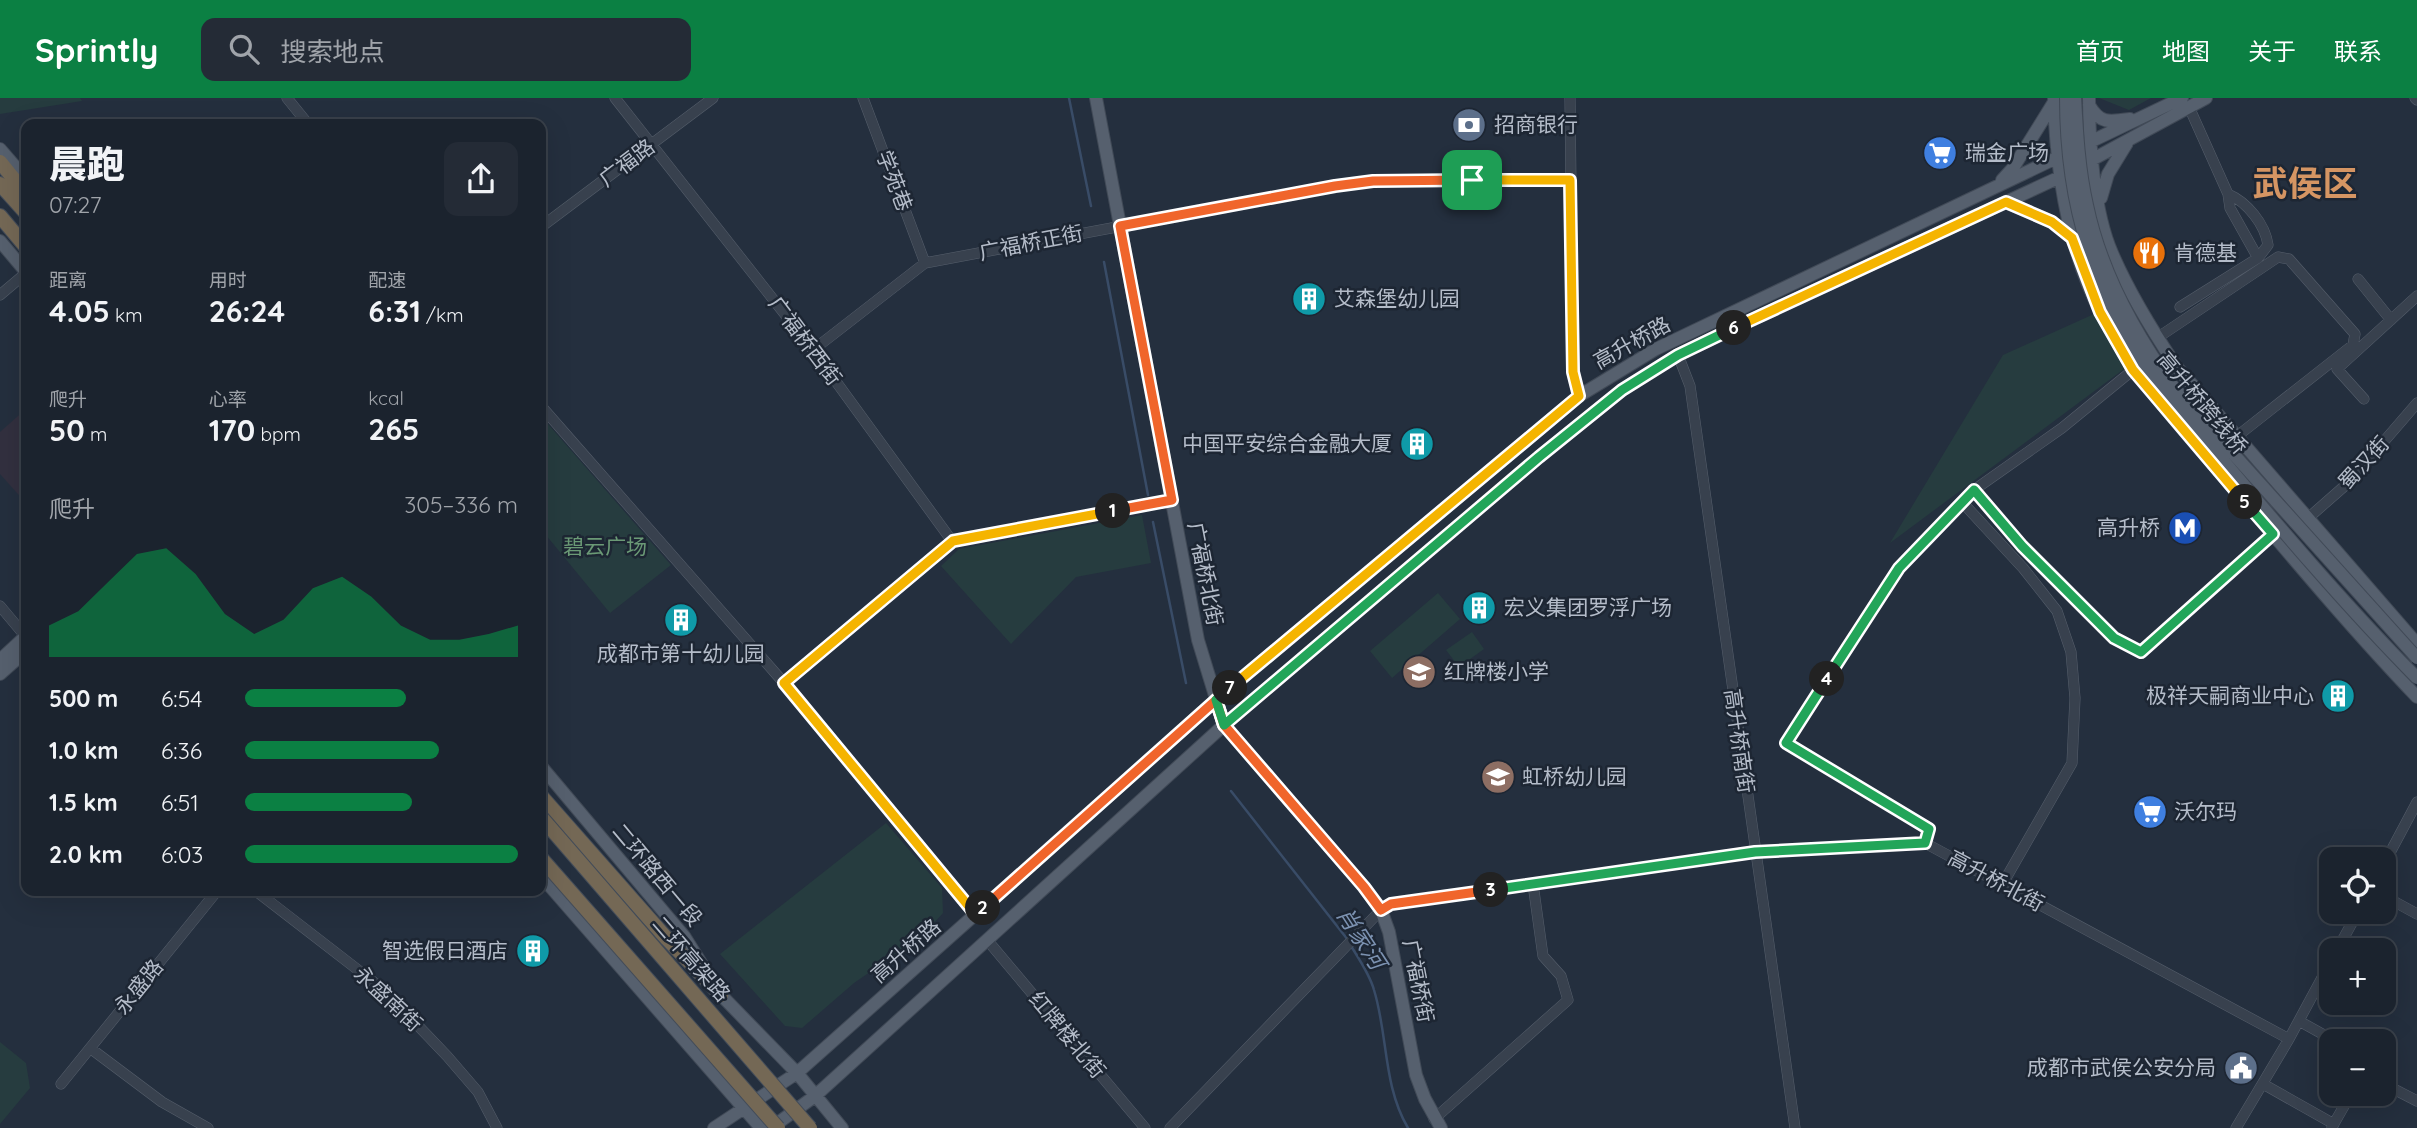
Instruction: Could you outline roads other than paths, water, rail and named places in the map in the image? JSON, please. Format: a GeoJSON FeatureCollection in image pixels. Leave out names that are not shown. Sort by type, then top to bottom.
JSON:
{"type":"FeatureCollection","features":[{"type":"Feature","properties":{"kind":"highway"},"geometry":{"type":"LineString","coordinates":[[0,162],[21,188]]}},
{"type":"Feature","properties":{"kind":"highway"},"geometry":{"type":"LineString","coordinates":[[0,184],[21,208]]}},
{"type":"Feature","properties":{"kind":"highway"},"geometry":{"type":"LineString","coordinates":[[0,216],[21,241]]}},
{"type":"Feature","properties":{"kind":"highway"},"geometry":{"type":"LineString","coordinates":[[546,802],[667,939],[721,995]]}},
{"type":"Feature","properties":{"kind":"highway","name":"二环高架路"},"geometry":{"type":"LineString","coordinates":[[546,823],[810,1128]]}},
{"type":"Feature","properties":{"kind":"highway"},"geometry":{"type":"LineString","coordinates":[[546,864],[778,1128]]}},
{"type":"Feature","properties":{"kind":"main road","name":"广福桥北街"},"geometry":{"type":"LineString","coordinates":[[1096,98],[1198,640],[1224,725]]}},
{"type":"Feature","properties":{"kind":"main road","name":"高升桥跨线桥"},"geometry":{"type":"LineString","coordinates":[[2076,98],[2078,151],[2087,206],[2107,271],[2147,350],[2175,389],[2417,658]]}},
{"type":"Feature","properties":{"kind":"main road"},"geometry":{"type":"LineString","coordinates":[[2089,101],[2096,117],[2103,120],[2132,118],[2206,98]]}},
{"type":"Feature","properties":{"kind":"main road","name":"高升桥跨线桥"},"geometry":{"type":"LineString","coordinates":[[2058,99],[2077,209],[2089,255],[2106,296],[2138,357],[2289,537],[2382,643],[2417,678]]}},
{"type":"Feature","properties":{"kind":"main road"},"geometry":{"type":"LineString","coordinates":[[2058,99],[2060,177],[2065,215],[2100,312],[2133,370],[2363,639],[2417,696]]}},
{"type":"Feature","properties":{"kind":"main road"},"geometry":{"type":"LineString","coordinates":[[1995,186],[2013,168],[2058,99]]}},
{"type":"Feature","properties":{"kind":"main road"},"geometry":{"type":"LineString","coordinates":[[2089,101],[2092,159],[2111,252],[2157,338],[2176,366],[2236,437],[2417,644]]}},
{"type":"Feature","properties":{"kind":"main road","name":"高升桥路"},"geometry":{"type":"LineString","coordinates":[[771,1128],[815,1096],[1224,725],[1539,457],[1622,390],[1678,355],[2060,177],[2128,141],[2185,102]]}},
{"type":"Feature","properties":{"kind":"main road","name":"高升桥路"},"geometry":{"type":"LineString","coordinates":[[714,1128],[797,1073],[1216,700],[1579,396],[1656,349],[2160,109]]}},
{"type":"Feature","properties":{"kind":"main road"},"geometry":{"type":"LineString","coordinates":[[2100,206],[2108,174],[2128,141]]}},
{"type":"Feature","properties":{"kind":"main road"},"geometry":{"type":"LineString","coordinates":[[0,149],[21,173]]}},
{"type":"Feature","properties":{"kind":"main road"},"geometry":{"type":"LineString","coordinates":[[2006,202],[2052,222],[2072,238]]}},
{"type":"Feature","properties":{"kind":"main road"},"geometry":{"type":"LineString","coordinates":[[0,241],[21,266]]}},
{"type":"Feature","properties":{"kind":"main road"},"geometry":{"type":"LineString","coordinates":[[0,660],[21,641]]}},
{"type":"Feature","properties":{"kind":"main road"},"geometry":{"type":"LineString","coordinates":[[0,674],[21,655]]}},
{"type":"Feature","properties":{"kind":"main road","name":"广福桥街"},"geometry":{"type":"LineString","coordinates":[[1224,725],[1381,910],[1389,932],[1416,1074],[1438,1123]]}},
{"type":"Feature","properties":{"kind":"main road","name":"二环路西一段"},"geometry":{"type":"LineString","coordinates":[[546,772],[684,936],[721,995],[797,1073],[842,1128]]}},
{"type":"Feature","properties":{"kind":"main road"},"geometry":{"type":"LineString","coordinates":[[546,882],[761,1128]]}},
{"type":"Feature","properties":{"kind":"street"},"geometry":{"type":"LineString","coordinates":[[287,98],[304,119]]}},
{"type":"Feature","properties":{"kind":"street","name":"广福桥西街"},"geometry":{"type":"LineString","coordinates":[[615,98],[813,350],[953,541]]}},
{"type":"Feature","properties":{"kind":"street","name":"广福路"},"geometry":{"type":"LineString","coordinates":[[546,223],[713,98]]}},
{"type":"Feature","properties":{"kind":"street","name":"学苑巷"},"geometry":{"type":"LineString","coordinates":[[863,98],[925,263]]}},
{"type":"Feature","properties":{"kind":"street"},"geometry":{"type":"LineString","coordinates":[[1570,98],[1573,372],[1579,396]]}},
{"type":"Feature","properties":{"kind":"street"},"geometry":{"type":"LineString","coordinates":[[2185,102],[2228,194],[2230,208],[2258,258]]}},
{"type":"Feature","properties":{"kind":"street","name":"广福桥正街"},"geometry":{"type":"LineString","coordinates":[[813,350],[925,263],[1373,181],[1570,180]]}},
{"type":"Feature","properties":{"kind":"street"},"geometry":{"type":"LineString","coordinates":[[2180,307],[2258,258],[2268,245],[2266,230],[2238,198],[2228,194]]}},
{"type":"Feature","properties":{"kind":"street"},"geometry":{"type":"LineString","coordinates":[[2157,338],[2277,257],[2289,259],[2355,334],[2353,345],[2236,437]]}},
{"type":"Feature","properties":{"kind":"street"},"geometry":{"type":"LineString","coordinates":[[0,295],[21,276]]}},
{"type":"Feature","properties":{"kind":"street"},"geometry":{"type":"LineString","coordinates":[[2358,279],[2391,320]]}},
{"type":"Feature","properties":{"kind":"street"},"geometry":{"type":"LineString","coordinates":[[2364,399],[2337,369],[2417,296]]}},
{"type":"Feature","properties":{"kind":"street","name":"高升桥南街"},"geometry":{"type":"LineString","coordinates":[[1678,355],[1690,386],[1795,1128]]}},
{"type":"Feature","properties":{"kind":"street"},"geometry":{"type":"LineString","coordinates":[[1925,843],[1929,829],[1786,743],[1899,568],[1974,490],[2062,428],[2133,370]]}},
{"type":"Feature","properties":{"kind":"street","name":"蜀汉街"},"geometry":{"type":"LineString","coordinates":[[2306,519],[2348,483],[2417,402]]}},
{"type":"Feature","properties":{"kind":"street"},"geometry":{"type":"LineString","coordinates":[[546,412],[784,683],[976,915]]}},
{"type":"Feature","properties":{"kind":"street"},"geometry":{"type":"LineString","coordinates":[[1974,490],[2022,546],[2114,638],[2141,652],[2273,534]]}},
{"type":"Feature","properties":{"kind":"street"},"geometry":{"type":"LineString","coordinates":[[784,683],[953,541],[1172,500]]}},
{"type":"Feature","properties":{"kind":"street"},"geometry":{"type":"LineString","coordinates":[[1962,502],[2023,568],[2057,611],[2071,652],[2075,698],[2072,762],[2003,885]]}},
{"type":"Feature","properties":{"kind":"street"},"geometry":{"type":"LineString","coordinates":[[0,606],[21,631]]}},
{"type":"Feature","properties":{"kind":"street"},"geometry":{"type":"LineString","coordinates":[[2393,847],[2417,802]]}},
{"type":"Feature","properties":{"kind":"street","name":"高升桥北街"},"geometry":{"type":"LineString","coordinates":[[1381,910],[1391,904],[1755,852],[1925,843],[2289,1039]]}},
{"type":"Feature","properties":{"kind":"street"},"geometry":{"type":"LineString","coordinates":[[1438,1123],[1568,1000],[1561,976],[1543,956],[1533,884]]}},
{"type":"Feature","properties":{"kind":"street","name":"永盛路"},"geometry":{"type":"LineString","coordinates":[[61,1084],[213,896]]}},
{"type":"Feature","properties":{"kind":"street","name":"永盛南街"},"geometry":{"type":"LineString","coordinates":[[262,896],[384,990],[478,1093],[497,1128]]}},
{"type":"Feature","properties":{"kind":"street"},"geometry":{"type":"LineString","coordinates":[[2396,903],[2417,914]]}},
{"type":"Feature","properties":{"kind":"street"},"geometry":{"type":"LineString","coordinates":[[1170,1128],[1381,910]]}},
{"type":"Feature","properties":{"kind":"street","name":"红牌楼北街"},"geometry":{"type":"LineString","coordinates":[[988,941],[1145,1128]]}},
{"type":"Feature","properties":{"kind":"street"},"geometry":{"type":"LineString","coordinates":[[2236,1128],[2319,984]]}},
{"type":"Feature","properties":{"kind":"street"},"geometry":{"type":"LineString","coordinates":[[2299,1021],[2319,1032]]}},
{"type":"Feature","properties":{"kind":"street"},"geometry":{"type":"LineString","coordinates":[[90,1048],[162,1102],[208,1128]]}},
{"type":"Feature","properties":{"kind":"street"},"geometry":{"type":"LineString","coordinates":[[2263,1083],[2333,1126],[2344,1106]]}},
{"type":"Feature","properties":{"kind":"street"},"geometry":{"type":"LineString","coordinates":[[2396,1090],[2417,1101]]}},
{"type":"Feature","properties":{"kind":"waterway","name":"肖家河"},"geometry":{"type":"LineString","coordinates":[[1069,98],[1091,206]]}},
{"type":"Feature","properties":{"kind":"waterway","name":"肖家河"},"geometry":{"type":"LineString","coordinates":[[1104,262],[1148,495]]}},
{"type":"Feature","properties":{"kind":"waterway","name":"肖家河"},"geometry":{"type":"LineString","coordinates":[[1153,522],[1186,683]]}},
{"type":"Feature","properties":{"kind":"waterway","name":"肖家河"},"geometry":{"type":"LineString","coordinates":[[1231,791],[1348,940]]}},
{"type":"Feature","properties":{"kind":"waterway","name":"肖家河"},"geometry":{"type":"LineString","coordinates":[[1351,946],[1374,990],[1394,1095],[1408,1128]]}},
{"type":"Feature","properties":{"kind":"place","name":"招商银行"},"geometry":{"type":"Point","coordinates":[1469,125]}},
{"type":"Feature","properties":{"kind":"place","name":"瑞金广场"},"geometry":{"type":"Point","coordinates":[1940,153]}},
{"type":"Feature","properties":{"kind":"place","name":"肯德基"},"geometry":{"type":"Point","coordinates":[2149,253]}},
{"type":"Feature","properties":{"kind":"place","name":"艾森堡幼儿园"},"geometry":{"type":"Point","coordinates":[1309,299]}},
{"type":"Feature","properties":{"kind":"place","name":"中国平安综合金融大厦"},"geometry":{"type":"Point","coordinates":[1417,444]}},
{"type":"Feature","properties":{"kind":"place","name":"高升桥"},"geometry":{"type":"Point","coordinates":[2185,528]}},
{"type":"Feature","properties":{"kind":"place","name":"宏义集团罗浮广场"},"geometry":{"type":"Point","coordinates":[1479,608]}},
{"type":"Feature","properties":{"kind":"place","name":"成都市第十幼儿园"},"geometry":{"type":"Point","coordinates":[681,620]}},
{"type":"Feature","properties":{"kind":"place","name":"红牌楼小学"},"geometry":{"type":"Point","coordinates":[1419,672]}},
{"type":"Feature","properties":{"kind":"place","name":"极祥天嗣商业中心"},"geometry":{"type":"Point","coordinates":[2338,696]}},
{"type":"Feature","properties":{"kind":"place","name":"虹桥幼儿园"},"geometry":{"type":"Point","coordinates":[1498,777]}},
{"type":"Feature","properties":{"kind":"place","name":"沃尔玛"},"geometry":{"type":"Point","coordinates":[2150,812]}},
{"type":"Feature","properties":{"kind":"place","name":"智选假日酒店"},"geometry":{"type":"Point","coordinates":[533,951]}},
{"type":"Feature","properties":{"kind":"place","name":"成都市武侯公安分局"},"geometry":{"type":"Point","coordinates":[2241,1068]}},
{"type":"Feature","properties":{"kind":"district","name":"武侯区"},"geometry":{"type":"Point","coordinates":[2305,184]}},
{"type":"Feature","properties":{"kind":"park label","name":"碧云广场"},"geometry":{"type":"Point","coordinates":[605,547]}}]}
